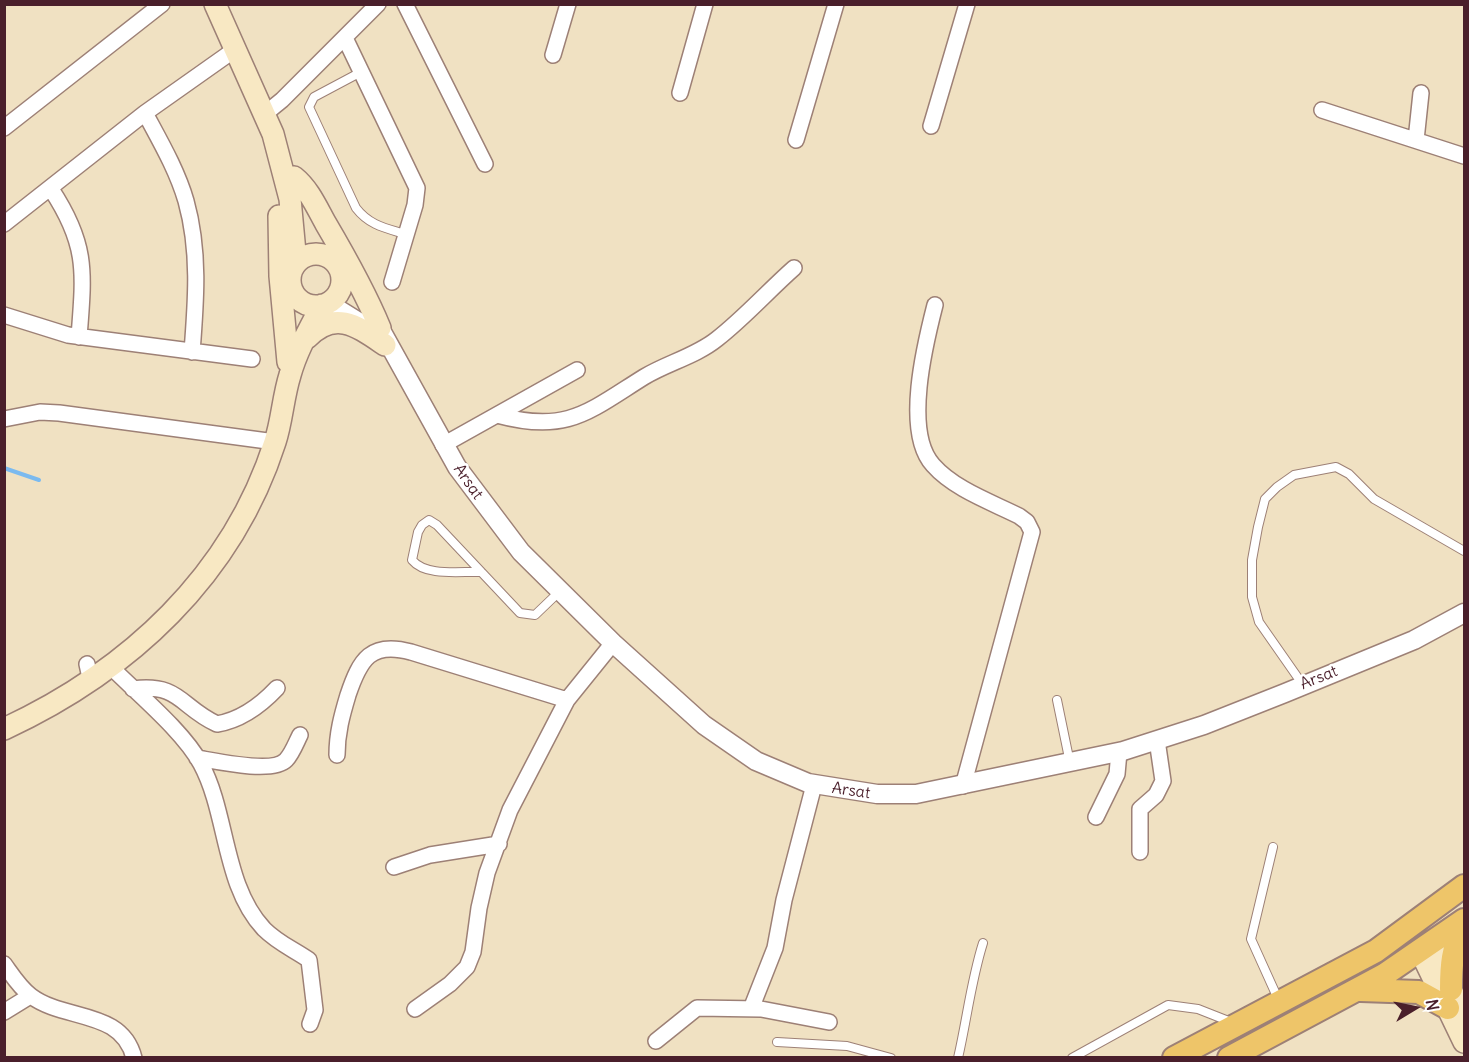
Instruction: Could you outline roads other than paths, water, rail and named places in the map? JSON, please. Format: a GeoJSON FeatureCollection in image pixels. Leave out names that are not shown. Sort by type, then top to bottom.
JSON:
{"type":"FeatureCollection","features":[{"type":"Feature","properties":{"kind":"main road"},"geometry":{"type":"LineString","coordinates":[[4,729],[46,710],[89,673],[111,667],[178,608],[213,565],[236,530],[275,442],[289,369],[294,295],[290,278],[296,263],[290,199],[266,113],[215,4]]}},
{"type":"Feature","properties":{"kind":"main road"},"geometry":{"type":"LineString","coordinates":[[275,144],[284,151],[328,256],[339,267],[342,275],[340,291],[325,304],[301,343],[289,369]]}},
{"type":"Feature","properties":{"kind":"main road"},"geometry":{"type":"LineString","coordinates":[[275,144],[280,276],[289,369]]}},
{"type":"Feature","properties":{"kind":"main road"},"geometry":{"type":"LineString","coordinates":[[294,177],[305,188],[364,291],[387,344]]}},
{"type":"Feature","properties":{"kind":"main road"},"geometry":{"type":"LineString","coordinates":[[296,263],[311,254],[328,256]]}},
{"type":"Feature","properties":{"kind":"main road"},"geometry":{"type":"LineString","coordinates":[[294,295],[304,302],[325,304]]}},
{"type":"Feature","properties":{"kind":"main road"},"geometry":{"type":"LineString","coordinates":[[301,343],[318,327],[342,322],[360,328],[387,344]]}},
{"type":"Feature","properties":{"kind":"main road"},"geometry":{"type":"LineString","coordinates":[[1174,1058],[1376,951],[1464,886]]}},
{"type":"Feature","properties":{"kind":"main road"},"geometry":{"type":"LineString","coordinates":[[1446,901],[1430,929],[1425,961],[1458,1008]]}},
{"type":"Feature","properties":{"kind":"main road"},"geometry":{"type":"LineString","coordinates":[[1229,1058],[1356,990],[1464,920]]}},
{"type":"Feature","properties":{"kind":"main road"},"geometry":{"type":"LineString","coordinates":[[1464,927],[1455,947],[1451,966],[1464,1042]]}},
{"type":"Feature","properties":{"kind":"main road"},"geometry":{"type":"LineString","coordinates":[[1376,951],[1403,942],[1416,942],[1426,946]]}},
{"type":"Feature","properties":{"kind":"main road"},"geometry":{"type":"LineString","coordinates":[[1356,990],[1419,992],[1458,1008]]}},
{"type":"Feature","properties":{"kind":"street"},"geometry":{"type":"LineString","coordinates":[[4,128],[162,4]]}},
{"type":"Feature","properties":{"kind":"street"},"geometry":{"type":"LineString","coordinates":[[266,113],[282,100],[378,4]]}},
{"type":"Feature","properties":{"kind":"street"},"geometry":{"type":"LineString","coordinates":[[405,4],[485,164]]}},
{"type":"Feature","properties":{"kind":"street"},"geometry":{"type":"LineString","coordinates":[[553,55],[568,4]]}},
{"type":"Feature","properties":{"kind":"street"},"geometry":{"type":"LineString","coordinates":[[680,93],[705,4]]}},
{"type":"Feature","properties":{"kind":"street"},"geometry":{"type":"LineString","coordinates":[[796,140],[836,4]]}},
{"type":"Feature","properties":{"kind":"street"},"geometry":{"type":"LineString","coordinates":[[931,126],[967,4]]}},
{"type":"Feature","properties":{"kind":"street"},"geometry":{"type":"LineString","coordinates":[[345,38],[417,188],[415,206],[392,282]]}},
{"type":"Feature","properties":{"kind":"street"},"geometry":{"type":"LineString","coordinates":[[4,224],[145,113],[237,48]]}},
{"type":"Feature","properties":{"kind":"street"},"geometry":{"type":"LineString","coordinates":[[1416,140],[1421,93]]}},
{"type":"Feature","properties":{"kind":"street"},"geometry":{"type":"LineString","coordinates":[[1322,110],[1464,156]]}},
{"type":"Feature","properties":{"kind":"street"},"geometry":{"type":"LineString","coordinates":[[145,113],[177,175],[191,226],[198,287],[192,352]]}},
{"type":"Feature","properties":{"kind":"street"},"geometry":{"type":"LineString","coordinates":[[51,189],[76,230],[81,250],[83,269],[79,337]]}},
{"type":"Feature","properties":{"kind":"street"},"geometry":{"type":"LineString","coordinates":[[497,416],[524,423],[573,419],[668,364],[694,354],[717,340],[794,268]]}},
{"type":"Feature","properties":{"kind":"street"},"geometry":{"type":"LineString","coordinates":[[342,275],[387,344]]}},
{"type":"Feature","properties":{"kind":"street"},"geometry":{"type":"LineString","coordinates":[[325,304],[359,320],[387,344]]}},
{"type":"Feature","properties":{"kind":"street"},"geometry":{"type":"LineString","coordinates":[[935,305],[926,340],[918,394],[918,425],[925,452],[931,464],[947,478],[1019,516],[1027,522],[1032,532],[963,786]]}},
{"type":"Feature","properties":{"kind":"street"},"geometry":{"type":"LineString","coordinates":[[4,315],[79,337],[252,359]]}},
{"type":"Feature","properties":{"kind":"street","name":"Arsat"},"geometry":{"type":"LineString","coordinates":[[387,344],[443,445],[475,493],[521,552],[613,643],[704,725],[730,745],[781,774],[814,784],[887,795],[916,794],[1070,764],[1119,752],[1204,725],[1413,640],[1464,613]]}},
{"type":"Feature","properties":{"kind":"street"},"geometry":{"type":"LineString","coordinates":[[443,445],[577,370]]}},
{"type":"Feature","properties":{"kind":"street"},"geometry":{"type":"LineString","coordinates":[[4,419],[40,412],[59,413],[275,442]]}},
{"type":"Feature","properties":{"kind":"street"},"geometry":{"type":"LineString","coordinates":[[415,1010],[450,984],[467,967],[473,952],[487,873],[510,810],[567,700],[613,643]]}},
{"type":"Feature","properties":{"kind":"street"},"geometry":{"type":"LineString","coordinates":[[337,755],[339,722],[356,670],[363,660],[384,649],[394,647],[567,700]]}},
{"type":"Feature","properties":{"kind":"street"},"geometry":{"type":"LineString","coordinates":[[111,667],[197,758],[209,782],[230,861],[249,904],[262,927],[280,944],[309,960],[315,1010],[310,1024]]}},
{"type":"Feature","properties":{"kind":"street"},"geometry":{"type":"LineString","coordinates":[[133,689],[152,687],[166,689],[217,724],[231,722],[263,703],[277,688]]}},
{"type":"Feature","properties":{"kind":"street"},"geometry":{"type":"LineString","coordinates":[[197,758],[225,763],[271,766],[280,764],[287,759],[300,735]]}},
{"type":"Feature","properties":{"kind":"street"},"geometry":{"type":"LineString","coordinates":[[1140,852],[1140,809],[1156,795],[1163,781],[1157,740]]}},
{"type":"Feature","properties":{"kind":"street"},"geometry":{"type":"LineString","coordinates":[[1096,818],[1117,774],[1119,752]]}},
{"type":"Feature","properties":{"kind":"street"},"geometry":{"type":"LineString","coordinates":[[751,1009],[775,948],[784,900],[814,784]]}},
{"type":"Feature","properties":{"kind":"street"},"geometry":{"type":"LineString","coordinates":[[394,867],[430,855],[499,844]]}},
{"type":"Feature","properties":{"kind":"street"},"geometry":{"type":"LineString","coordinates":[[4,964],[30,996],[48,1006],[112,1026],[124,1035],[134,1058]]}},
{"type":"Feature","properties":{"kind":"street"},"geometry":{"type":"LineString","coordinates":[[4,1012],[30,996]]}},
{"type":"Feature","properties":{"kind":"street"},"geometry":{"type":"LineString","coordinates":[[656,1041],[697,1008],[751,1009],[829,1022]]}},
{"type":"Feature","properties":{"kind":"lane"},"geometry":{"type":"LineString","coordinates":[[361,72],[314,97],[309,107],[356,208],[364,219],[377,226],[405,234]]}},
{"type":"Feature","properties":{"kind":"lane"},"geometry":{"type":"LineString","coordinates":[[1302,685],[1259,622],[1252,597],[1251,560],[1258,527],[1265,499],[1277,487],[1294,475],[1336,467],[1348,474],[1374,499],[1464,552]]}},
{"type":"Feature","properties":{"kind":"lane"},"geometry":{"type":"LineString","coordinates":[[481,572],[431,570],[415,564],[412,553],[422,525],[429,520],[437,525],[520,613],[535,615],[561,591]]}},
{"type":"Feature","properties":{"kind":"lane"},"geometry":{"type":"LineString","coordinates":[[1058,700],[1070,764]]}},
{"type":"Feature","properties":{"kind":"lane"},"geometry":{"type":"LineString","coordinates":[[1273,847],[1251,939],[1280,1002]]}},
{"type":"Feature","properties":{"kind":"lane"},"geometry":{"type":"LineString","coordinates":[[958,1058],[974,972],[983,944]]}},
{"type":"Feature","properties":{"kind":"lane"},"geometry":{"type":"LineString","coordinates":[[1072,1058],[1168,1005],[1198,1010],[1238,1024]]}},
{"type":"Feature","properties":{"kind":"lane"},"geometry":{"type":"LineString","coordinates":[[777,1042],[848,1046],[891,1058]]}},
{"type":"Feature","properties":{"kind":"waterway"},"geometry":{"type":"LineString","coordinates":[[4,468],[39,480]]}}]}
